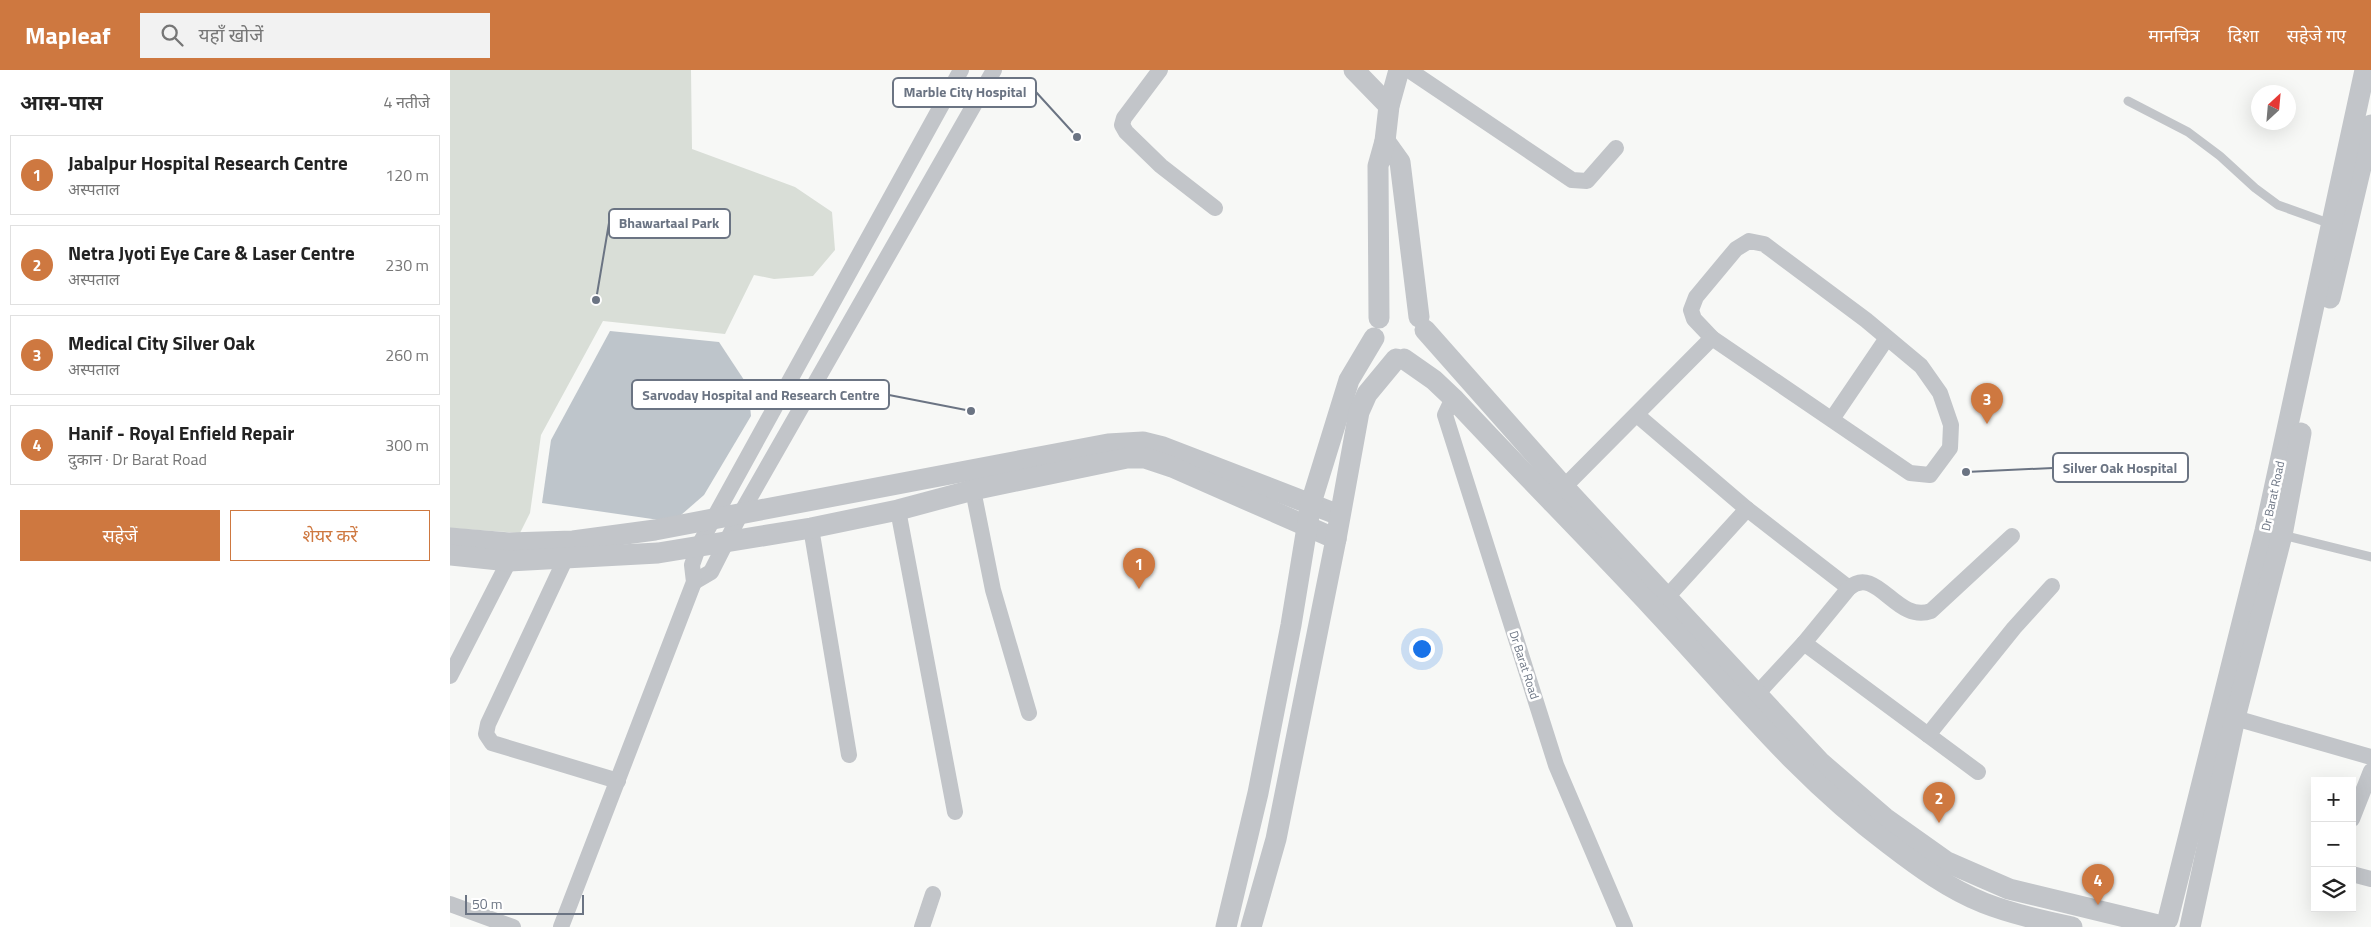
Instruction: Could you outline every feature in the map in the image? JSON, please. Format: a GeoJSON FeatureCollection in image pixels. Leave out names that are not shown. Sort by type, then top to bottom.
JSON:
{"type":"FeatureCollection","features":[{"type":"Feature","properties":{"kind":"street"},"geometry":{"type":"LineString","coordinates":[[561,927],[694,582],[692,565],[699,546],[961,70]]}},
{"type":"Feature","properties":{"kind":"street"},"geometry":{"type":"LineString","coordinates":[[694,582],[712,572],[741,513],[994,70]]}},
{"type":"Feature","properties":{"kind":"street"},"geometry":{"type":"LineString","coordinates":[[1160,70],[1124,118],[1122,125],[1126,132],[1161,166],[1215,208]]}},
{"type":"Feature","properties":{"kind":"street"},"geometry":{"type":"LineString","coordinates":[[1354,70],[1388,106]]}},
{"type":"Feature","properties":{"kind":"street"},"geometry":{"type":"LineString","coordinates":[[1399,70],[1388,106],[1385,141],[1378,166],[1377,328],[1381,352],[1400,359],[1434,380],[1453,398],[1655,610],[1764,731],[1801,769],[1857,820],[1928,874],[1984,903],[2050,923],[2072,927]]}},
{"type":"Feature","properties":{"kind":"street"},"geometry":{"type":"LineString","coordinates":[[1409,70],[1572,180],[1587,182],[1616,148]]}},
{"type":"Feature","properties":{"kind":"street","name":"Dr Barat Road"},"geometry":{"type":"LineString","coordinates":[[2161,924],[2265,531],[2365,70]]}},
{"type":"Feature","properties":{"kind":"street","name":"Dr Barat Road"},"geometry":{"type":"LineString","coordinates":[[2189,927],[2235,718],[2282,535],[2315,362],[2371,125]]}},
{"type":"Feature","properties":{"kind":"street"},"geometry":{"type":"LineString","coordinates":[[1251,927],[1276,838],[1336,539],[1359,412],[1367,394],[1400,359],[1419,352],[1423,345],[1422,323],[1400,162],[1385,141]]}},
{"type":"Feature","properties":{"kind":"street"},"geometry":{"type":"LineString","coordinates":[[1748,241],[1764,244],[1921,366],[1940,393],[1951,425],[1950,448],[1941,463],[1930,475],[1910,473],[1712,338],[1694,319],[1691,310],[1696,297],[1736,249],[1748,241]]}},
{"type":"Feature","properties":{"kind":"street"},"geometry":{"type":"LineString","coordinates":[[1226,927],[1258,793],[1311,503],[1349,380],[1384,313],[1399,308],[1413,312],[1564,487],[1820,762],[1885,818],[1947,862],[2009,889],[2161,924],[2180,920],[2189,927]]}},
{"type":"Feature","properties":{"kind":"street"},"geometry":{"type":"LineString","coordinates":[[1564,487],[1712,338]]}},
{"type":"Feature","properties":{"kind":"street"},"geometry":{"type":"LineString","coordinates":[[1832,420],[1887,338]]}},
{"type":"Feature","properties":{"kind":"street","name":"Dr Barat Road"},"geometry":{"type":"LineString","coordinates":[[1453,398],[1445,416],[1556,765],[1625,927]]}},
{"type":"Feature","properties":{"kind":"street"},"geometry":{"type":"LineString","coordinates":[[1637,415],[1747,509],[1849,588]]}},
{"type":"Feature","properties":{"kind":"street"},"geometry":{"type":"LineString","coordinates":[[450,555],[509,561],[570,550],[713,518],[1108,444],[1143,442],[1163,446],[1339,515]]}},
{"type":"Feature","properties":{"kind":"street"},"geometry":{"type":"LineString","coordinates":[[450,538],[570,550],[658,553],[811,528],[898,510],[973,490],[1127,458],[1145,458],[1172,467],[1336,539]]}},
{"type":"Feature","properties":{"kind":"street"},"geometry":{"type":"LineString","coordinates":[[973,490],[993,590],[1029,713]]}},
{"type":"Feature","properties":{"kind":"street"},"geometry":{"type":"LineString","coordinates":[[1668,597],[1747,509]]}},
{"type":"Feature","properties":{"kind":"street"},"geometry":{"type":"LineString","coordinates":[[898,510],[955,812]]}},
{"type":"Feature","properties":{"kind":"street"},"geometry":{"type":"LineString","coordinates":[[811,528],[849,755]]}},
{"type":"Feature","properties":{"kind":"street"},"geometry":{"type":"LineString","coordinates":[[1757,694],[1856,582],[1864,581],[1912,614],[1921,615],[1931,612],[2012,536]]}},
{"type":"Feature","properties":{"kind":"street"},"geometry":{"type":"LineString","coordinates":[[570,550],[488,724],[486,734],[492,743],[618,781]]}},
{"type":"Feature","properties":{"kind":"street"},"geometry":{"type":"LineString","coordinates":[[450,676],[509,561]]}},
{"type":"Feature","properties":{"kind":"street"},"geometry":{"type":"LineString","coordinates":[[1928,735],[2014,628],[2052,586]]}},
{"type":"Feature","properties":{"kind":"street"},"geometry":{"type":"LineString","coordinates":[[1804,643],[1978,772]]}},
{"type":"Feature","properties":{"kind":"street"},"geometry":{"type":"LineString","coordinates":[[2235,718],[2371,757]]}},
{"type":"Feature","properties":{"kind":"street"},"geometry":{"type":"LineString","coordinates":[[2356,809],[2371,771]]}},
{"type":"Feature","properties":{"kind":"street"},"geometry":{"type":"LineString","coordinates":[[2356,875],[2371,879]]}},
{"type":"Feature","properties":{"kind":"street"},"geometry":{"type":"LineString","coordinates":[[922,927],[933,894]]}},
{"type":"Feature","properties":{"kind":"street"},"geometry":{"type":"LineString","coordinates":[[450,904],[513,927]]}},
{"type":"Feature","properties":{"kind":"lane"},"geometry":{"type":"LineString","coordinates":[[2128,101],[2188,132],[2220,156],[2255,188],[2278,204],[2331,224]]}},
{"type":"Feature","properties":{"kind":"lane"},"geometry":{"type":"LineString","coordinates":[[2282,535],[2371,557]]}},
{"type":"Feature","properties":{"kind":"shaded area"},"geometry":{"type":"Polygon","coordinates":[[[450,70],[691,70],[692,149],[795,187],[832,212],[835,250],[813,276],[774,279],[754,275],[725,334],[603,321],[541,435],[530,513],[520,533],[450,528],[450,70]]]}},
{"type":"Feature","properties":{"kind":"shaded area"},"geometry":{"type":"Polygon","coordinates":[[[610,331],[719,342],[748,386],[751,416],[704,495],[673,522],[542,503],[551,440],[610,331]]]}},
{"type":"Feature","properties":{"kind":"place","name":"Marble City Hospital"},"geometry":{"type":"Point","coordinates":[1077,137]}},
{"type":"Feature","properties":{"kind":"place","name":"Bhawartaal Park"},"geometry":{"type":"Point","coordinates":[596,300]}},
{"type":"Feature","properties":{"kind":"place","name":"Sarvoday Hospital and Research Centre"},"geometry":{"type":"Point","coordinates":[971,411]}},
{"type":"Feature","properties":{"kind":"place","name":"Medical City Silver Oak"},"geometry":{"type":"Point","coordinates":[1987,424]}},
{"type":"Feature","properties":{"kind":"place","name":"Silver Oak Hospital"},"geometry":{"type":"Point","coordinates":[1966,472]}},
{"type":"Feature","properties":{"kind":"place","name":"Jabalpur Hospital Research Centre"},"geometry":{"type":"Point","coordinates":[1139,589]}},
{"type":"Feature","properties":{"kind":"place","name":"Netra Jyoti Eye Care & Laser Centre"},"geometry":{"type":"Point","coordinates":[1939,823]}},
{"type":"Feature","properties":{"kind":"place","name":"Hanif - Royal Enfield Repair"},"geometry":{"type":"Point","coordinates":[2098,905]}}]}
